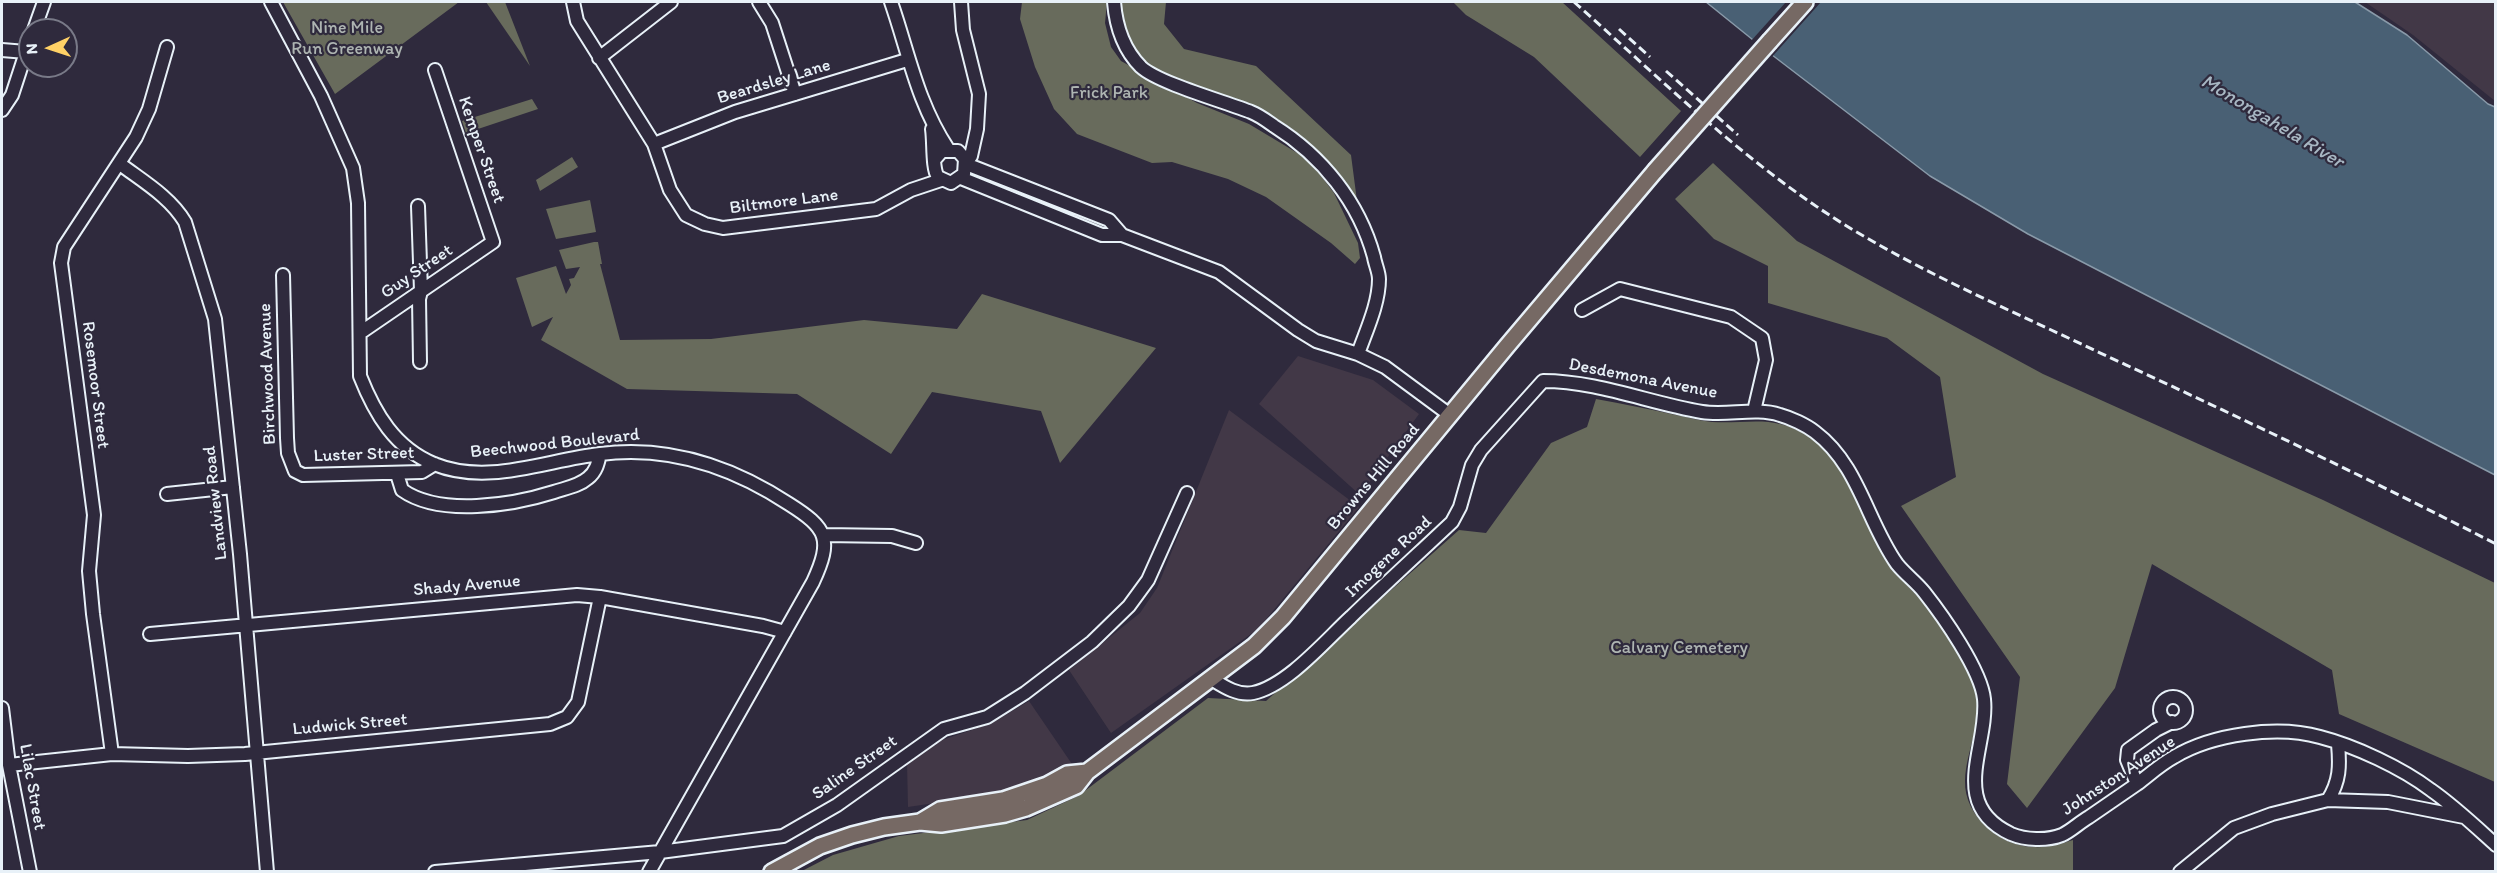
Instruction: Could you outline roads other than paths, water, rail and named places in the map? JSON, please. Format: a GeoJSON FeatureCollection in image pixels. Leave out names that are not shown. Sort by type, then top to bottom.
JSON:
{"type":"FeatureCollection","features":[{"type":"Feature","properties":{"kind":"main road","name":"Browns Hill Road"},"geometry":{"type":"LineString","coordinates":[[772,872],[820,846],[852,835],[920,822],[940,810],[1003,800],[1047,785],[1067,774],[1087,772],[1269,634],[1655,171],[1805,2]]}},
{"type":"Feature","properties":{"kind":"street"},"geometry":{"type":"LineString","coordinates":[[38,18],[44,2]]}},
{"type":"Feature","properties":{"kind":"street","name":"Beechwood Boulevard"},"geometry":{"type":"LineString","coordinates":[[271,2],[321,96],[353,168],[358,203],[360,376],[371,403],[386,427],[398,440],[412,452],[435,464],[463,472],[483,473],[600,454],[641,451],[665,453],[718,467],[772,492],[814,520],[824,535]]}},
{"type":"Feature","properties":{"kind":"street","name":"Biltmore Lane"},"geometry":{"type":"LineString","coordinates":[[573,2],[577,21],[654,144],[670,190],[686,215],[705,224],[723,228],[876,209],[910,190]]}},
{"type":"Feature","properties":{"kind":"street"},"geometry":{"type":"LineString","coordinates":[[599,58],[671,2]]}},
{"type":"Feature","properties":{"kind":"street"},"geometry":{"type":"LineString","coordinates":[[759,2],[771,23],[795,94]]}},
{"type":"Feature","properties":{"kind":"street"},"geometry":{"type":"LineString","coordinates":[[891,2],[907,60],[932,125],[935,174],[941,180],[951,183],[961,178],[971,156],[977,129],[979,94],[963,30],[961,2]]}},
{"type":"Feature","properties":{"kind":"street"},"geometry":{"type":"LineString","coordinates":[[1114,2],[1124,46],[1143,69],[1164,80],[1254,113],[1294,138],[1332,175],[1355,209],[1370,242],[1379,278],[1376,303],[1358,354]]}},
{"type":"Feature","properties":{"kind":"street","name":"Rosemoor Street"},"geometry":{"type":"LineString","coordinates":[[111,754],[90,582],[94,515],[61,263],[64,247],[136,137],[149,109],[167,47]]}},
{"type":"Feature","properties":{"kind":"street"},"geometry":{"type":"LineString","coordinates":[[2,50],[18,51]]}},
{"type":"Feature","properties":{"kind":"street","name":"Beardsley Lane"},"geometry":{"type":"LineString","coordinates":[[654,144],[735,112],[907,60]]}},
{"type":"Feature","properties":{"kind":"street","name":"Kemper Street"},"geometry":{"type":"LineString","coordinates":[[435,70],[493,242]]}},
{"type":"Feature","properties":{"kind":"street"},"geometry":{"type":"LineString","coordinates":[[2,110],[12,95],[18,77]]}},
{"type":"Feature","properties":{"kind":"street"},"geometry":{"type":"LineString","coordinates":[[932,125],[966,164],[1109,220],[1122,235]]}},
{"type":"Feature","properties":{"kind":"street"},"geometry":{"type":"LineString","coordinates":[[910,190],[938,154],[974,142]]}},
{"type":"Feature","properties":{"kind":"street","name":"Landview Road"},"geometry":{"type":"LineString","coordinates":[[120,164],[167,199],[185,222],[215,319],[233,487],[267,872]]}},
{"type":"Feature","properties":{"kind":"street"},"geometry":{"type":"LineString","coordinates":[[961,178],[1102,235],[1122,235],[1219,272],[1298,330],[1316,341],[1358,354],[1385,367],[1450,416]]}},
{"type":"Feature","properties":{"kind":"street"},"geometry":{"type":"LineString","coordinates":[[910,190],[941,180]]}},
{"type":"Feature","properties":{"kind":"street"},"geometry":{"type":"LineString","coordinates":[[418,206],[421,291],[420,362]]}},
{"type":"Feature","properties":{"kind":"street","name":"Guy Street"},"geometry":{"type":"LineString","coordinates":[[360,333],[493,242]]}},
{"type":"Feature","properties":{"kind":"street","name":"Birchwood Avenue"},"geometry":{"type":"LineString","coordinates":[[282,274],[287,438],[288,453],[295,471]]}},
{"type":"Feature","properties":{"kind":"street"},"geometry":{"type":"LineString","coordinates":[[1582,310],[1620,289],[1731,317],[1762,338],[1766,360],[1754,411]]}},
{"type":"Feature","properties":{"kind":"street","name":"Desdemona Avenue"},"geometry":{"type":"LineString","coordinates":[[1542,381],[1559,381],[1623,393],[1703,412],[1754,411]]}},
{"type":"Feature","properties":{"kind":"street","name":"Imogene Road"},"geometry":{"type":"LineString","coordinates":[[1210,678],[1228,690],[1245,694],[1253,693],[1270,687],[1300,664],[1452,522],[1460,507],[1472,465],[1481,450],[1542,381]]}},
{"type":"Feature","properties":{"kind":"street","name":"Johnston Avenue"},"geometry":{"type":"LineString","coordinates":[[1754,411],[1781,415],[1815,431],[1837,454],[1859,488],[1882,540],[1898,566],[1923,591],[1978,676],[1984,700],[1973,774],[1979,802],[1991,820],[2012,834],[2036,839],[2062,835],[2175,756],[2220,739],[2250,733],[2287,733],[2318,736],[2362,753],[2429,788],[2496,845]]}},
{"type":"Feature","properties":{"kind":"street"},"geometry":{"type":"LineString","coordinates":[[397,474],[402,490],[419,499],[470,506],[500,504],[534,498],[574,486],[593,473],[600,454]]}},
{"type":"Feature","properties":{"kind":"street","name":"Luster Street"},"geometry":{"type":"LineString","coordinates":[[295,471],[303,476],[397,474],[422,472],[435,464]]}},
{"type":"Feature","properties":{"kind":"street"},"geometry":{"type":"LineString","coordinates":[[167,494],[233,487]]}},
{"type":"Feature","properties":{"kind":"street","name":"Saline Street"},"geometry":{"type":"LineString","coordinates":[[435,872],[660,852],[783,836],[837,805],[944,729],[987,717],[1025,693],[1092,642],[1129,606],[1148,580],[1187,493]]}},
{"type":"Feature","properties":{"kind":"street"},"geometry":{"type":"LineString","coordinates":[[649,872],[820,566],[824,550],[824,535],[892,536],[916,543]]}},
{"type":"Feature","properties":{"kind":"street","name":"Shady Avenue"},"geometry":{"type":"LineString","coordinates":[[150,634],[551,596],[600,597],[763,626],[785,632]]}},
{"type":"Feature","properties":{"kind":"street","name":"Ludwick Street"},"geometry":{"type":"LineString","coordinates":[[9,765],[111,754],[188,756],[256,753],[540,725],[558,721],[572,712],[580,694],[600,597]]}},
{"type":"Feature","properties":{"kind":"street","name":"Lilac Street"},"geometry":{"type":"LineString","coordinates":[[2,708],[9,765],[30,872]]}},
{"type":"Feature","properties":{"kind":"street"},"geometry":{"type":"LineString","coordinates":[[2137,784],[2127,760],[2128,750],[2167,719]]}},
{"type":"Feature","properties":{"kind":"street"},"geometry":{"type":"LineString","coordinates":[[2328,800],[2336,788],[2340,771],[2338,744]]}},
{"type":"Feature","properties":{"kind":"street"},"geometry":{"type":"LineString","coordinates":[[2180,872],[2234,828],[2272,814],[2328,800],[2388,802],[2465,817]]}},
{"type":"Feature","properties":{"kind":"street"},"geometry":{"type":"LineString","coordinates":[[582,872],[583,858]]}},
{"type":"Feature","properties":{"kind":"water","name":"Monongahela River"},"geometry":{"type":"Polygon","coordinates":[[[1706,2],[2355,2],[2407,35],[2488,104],[2495,107],[2495,475],[2028,234],[1930,176],[1706,2]]]}},
{"type":"Feature","properties":{"kind":"railway"},"geometry":{"type":"LineString","coordinates":[[1574,2],[1738,147],[1808,201],[1875,243],[1969,291],[2297,445],[2496,544]]}},
{"type":"Feature","properties":{"kind":"railway"},"geometry":{"type":"LineString","coordinates":[[1619,29],[1650,57]]}},
{"type":"Feature","properties":{"kind":"railway"},"geometry":{"type":"LineString","coordinates":[[1666,71],[1738,135]]}},
{"type":"Feature","properties":{"kind":"park label","name":"Nine Mile Run Greenway"},"geometry":{"type":"Point","coordinates":[347,38]}},
{"type":"Feature","properties":{"kind":"park label","name":"Frick Park"},"geometry":{"type":"Point","coordinates":[1109,93]}},
{"type":"Feature","properties":{"kind":"park label","name":"Calvary Cemetery"},"geometry":{"type":"Point","coordinates":[1679,648]}}]}
